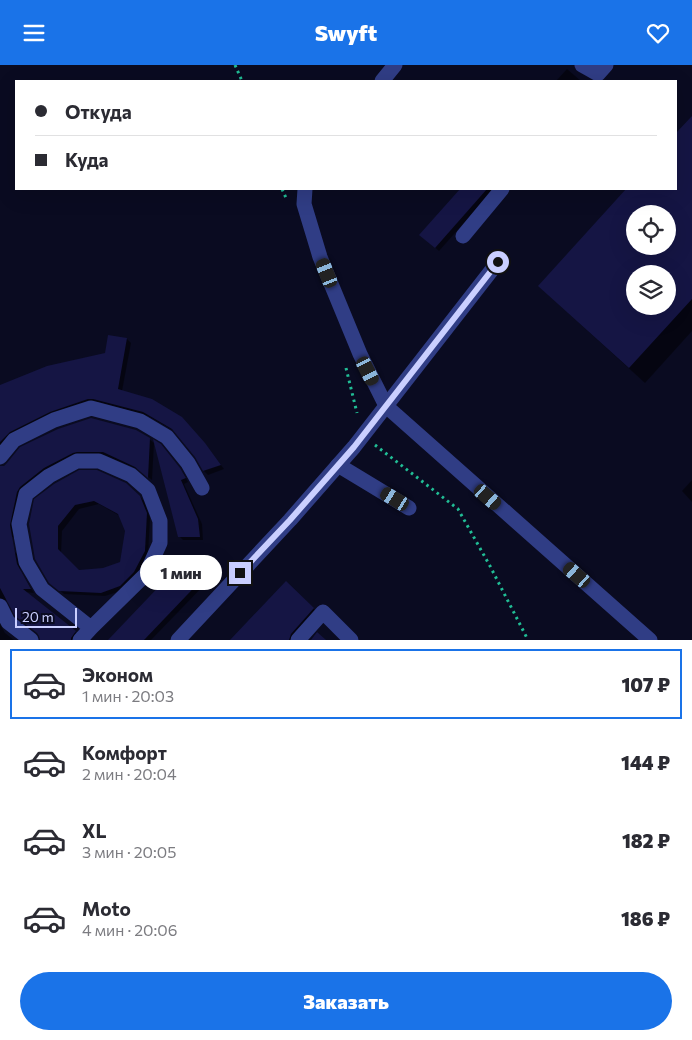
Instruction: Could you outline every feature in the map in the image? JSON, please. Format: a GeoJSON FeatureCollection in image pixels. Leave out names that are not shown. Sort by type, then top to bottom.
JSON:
{"type":"FeatureCollection","features":[{"type":"Feature","properties":{"kind":"street"},"geometry":{"type":"LineString","coordinates":[[383,80],[395,65]]}},
{"type":"Feature","properties":{"kind":"street"},"geometry":{"type":"LineString","coordinates":[[582,65],[599,73]]}},
{"type":"Feature","properties":{"kind":"street"},"geometry":{"type":"LineString","coordinates":[[305,190],[304,204],[320,257],[360,354],[386,406],[650,640]]}},
{"type":"Feature","properties":{"kind":"street"},"geometry":{"type":"LineString","coordinates":[[463,236],[501,190]]}},
{"type":"Feature","properties":{"kind":"street"},"geometry":{"type":"LineString","coordinates":[[178,640],[290,520],[338,465],[498,262]]}},
{"type":"Feature","properties":{"kind":"street"},"geometry":{"type":"LineString","coordinates":[[0,457],[14,439],[54,420],[91,409],[140,421],[167,437],[188,463],[202,488]]}},
{"type":"Feature","properties":{"kind":"street"},"geometry":{"type":"LineString","coordinates":[[80,640],[92,628],[146,574],[160,543],[160,521],[148,490],[131,475],[99,461],[77,461],[49,476],[26,494],[19,524],[26,562],[42,589],[92,628]]}},
{"type":"Feature","properties":{"kind":"street"},"geometry":{"type":"LineString","coordinates":[[338,465],[409,508]]}},
{"type":"Feature","properties":{"kind":"street"},"geometry":{"type":"LineString","coordinates":[[0,606],[8,622],[31,640]]}},
{"type":"Feature","properties":{"kind":"street"},"geometry":{"type":"LineString","coordinates":[[298,640],[323,612],[351,640]]}},
{"type":"Feature","properties":{"kind":"path"},"geometry":{"type":"LineString","coordinates":[[235,65],[242,80]]}},
{"type":"Feature","properties":{"kind":"path"},"geometry":{"type":"LineString","coordinates":[[362,435],[458,509],[528,640]]}},
{"type":"Feature","properties":{"kind":"building"},"geometry":{"type":"Polygon","coordinates":[[[692,116],[692,299],[629,368],[538,286],[625,190],[677,190],[677,132],[692,116]]]}},
{"type":"Feature","properties":{"kind":"building"},"geometry":{"type":"Polygon","coordinates":[[[459,190],[486,190],[435,248],[419,235],[459,190]]]}},
{"type":"Feature","properties":{"kind":"building"},"geometry":{"type":"Polygon","coordinates":[[[108,335],[127,338],[118,389],[152,399],[182,417],[221,465],[203,471],[195,457],[172,429],[143,412],[93,399],[50,412],[10,432],[0,442],[0,385],[47,366],[105,353],[108,335]]]}},
{"type":"Feature","properties":{"kind":"building"},"geometry":{"type":"Polygon","coordinates":[[[91,418],[136,430],[150,438],[148,478],[135,467],[103,452],[77,452],[44,468],[20,487],[17,492],[10,525],[17,564],[31,589],[23,589],[76,631],[71,640],[40,640],[37,633],[15,616],[0,588],[0,466],[4,466],[20,447],[58,429],[91,418]]]}},
{"type":"Feature","properties":{"kind":"building"},"geometry":{"type":"Polygon","coordinates":[[[153,439],[161,444],[186,478],[181,480],[198,519],[200,537],[178,537],[153,439]]]}},
{"type":"Feature","properties":{"kind":"building"},"geometry":{"type":"Polygon","coordinates":[[[79,470],[97,470],[126,483],[140,496],[147,513],[145,551],[134,572],[120,586],[101,593],[59,591],[49,583],[35,559],[29,524],[34,499],[54,484],[79,470]],[[94,501],[75,505],[58,526],[58,549],[79,570],[103,568],[120,562],[125,531],[118,514],[94,501]]]}},
{"type":"Feature","properties":{"kind":"building"},"geometry":{"type":"Polygon","coordinates":[[[189,555],[208,573],[144,640],[108,640],[189,555]]]}},
{"type":"Feature","properties":{"kind":"building"},"geometry":{"type":"Polygon","coordinates":[[[286,581],[314,608],[291,634],[289,640],[230,640],[286,581]]]}},
{"type":"Feature","properties":{"kind":"building"},"geometry":{"type":"Polygon","coordinates":[[[317,632],[326,640],[311,640],[317,632]]]}},
{"type":"Feature","properties":{"kind":"route"},"geometry":{"type":"LineString","coordinates":[[240,573],[290,520],[354,447],[498,262]]}}]}
